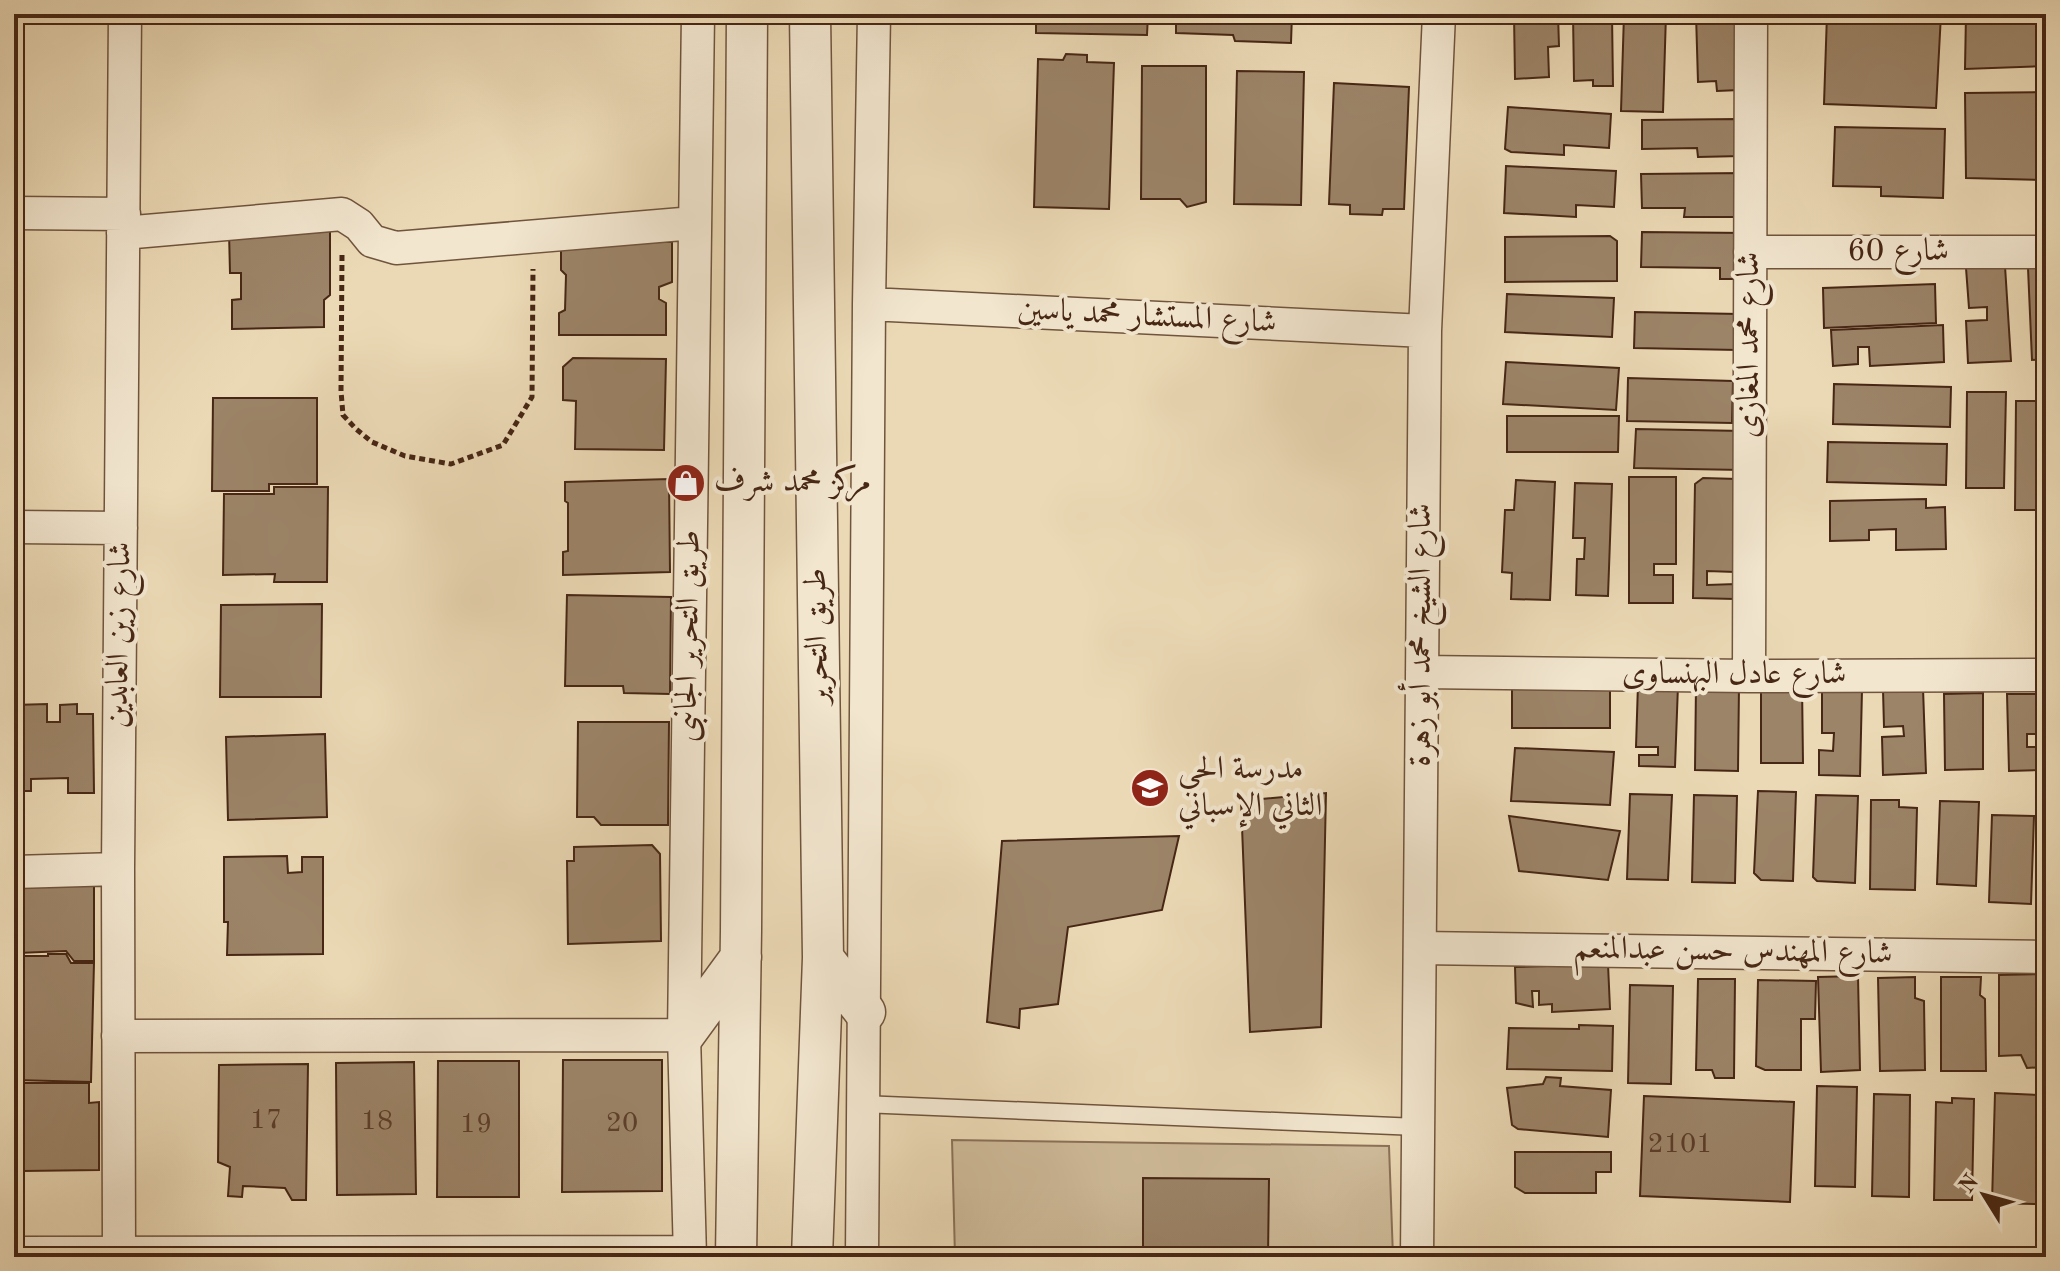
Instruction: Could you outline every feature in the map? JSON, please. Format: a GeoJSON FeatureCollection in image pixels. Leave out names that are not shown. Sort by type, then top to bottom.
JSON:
{"type":"FeatureCollection","features":[{"type":"Feature","properties":{"kind":"street","name":"شارع زين العابدين"},"geometry":{"type":"LineString","coordinates":[[119,1255],[118,869],[125,14]]}},
{"type":"Feature","properties":{"kind":"street","name":"طريق التحرير الجانبى"},"geometry":{"type":"LineString","coordinates":[[690,1255],[684,1035],[698,14]]}},
{"type":"Feature","properties":{"kind":"street"},"geometry":{"type":"LineString","coordinates":[[736,1257],[747,14]]}},
{"type":"Feature","properties":{"kind":"street","name":"طريق التحرير"},"geometry":{"type":"LineString","coordinates":[[810,14],[823,958],[812,1257]]}},
{"type":"Feature","properties":{"kind":"street"},"geometry":{"type":"LineString","coordinates":[[862,1257],[874,14]]}},
{"type":"Feature","properties":{"kind":"street","name":"شارع الشيخ محمد أبو زهرة"},"geometry":{"type":"LineString","coordinates":[[1417,1257],[1425,331],[1439,14]]}},
{"type":"Feature","properties":{"kind":"street","name":"شارع محمد المغازى"},"geometry":{"type":"LineString","coordinates":[[1749,676],[1751,14]]}},
{"type":"Feature","properties":{"kind":"street"},"geometry":{"type":"LineString","coordinates":[[747,79],[776,65],[800,68],[810,73]]}},
{"type":"Feature","properties":{"kind":"street"},"geometry":{"type":"LineString","coordinates":[[14,213],[123,224],[342,214],[359,225],[372,241],[396,248],[694,223]]}},
{"type":"Feature","properties":{"kind":"street","name":"شارع 60"},"geometry":{"type":"LineString","coordinates":[[1750,252],[2046,252]]}},
{"type":"Feature","properties":{"kind":"street","name":"شارع المستشار محمد ياسين"},"geometry":{"type":"LineString","coordinates":[[869,304],[1425,331]]}},
{"type":"Feature","properties":{"kind":"street"},"geometry":{"type":"LineString","coordinates":[[14,527],[121,528]]}},
{"type":"Feature","properties":{"kind":"street","name":"شارع عادل البهنساوى"},"geometry":{"type":"LineString","coordinates":[[1422,672],[1749,676],[2046,675]]}},
{"type":"Feature","properties":{"kind":"street"},"geometry":{"type":"LineString","coordinates":[[14,872],[118,869]]}},
{"type":"Feature","properties":{"kind":"street","name":"شارع المهندس حسن عبدالمنعم"},"geometry":{"type":"LineString","coordinates":[[1420,948],[2046,957]]}},
{"type":"Feature","properties":{"kind":"street"},"geometry":{"type":"LineString","coordinates":[[118,1036],[684,1035],[741,957]]}},
{"type":"Feature","properties":{"kind":"street"},"geometry":{"type":"LineString","coordinates":[[823,958],[865,1012]]}},
{"type":"Feature","properties":{"kind":"street"},"geometry":{"type":"LineString","coordinates":[[14,1253],[690,1255]]}},
{"type":"Feature","properties":{"kind":"lane"},"geometry":{"type":"LineString","coordinates":[[862,1104],[1418,1127]]}},
{"type":"Feature","properties":{"kind":"path"},"geometry":{"type":"LineString","coordinates":[[342,214],[343,415],[372,442],[405,456],[451,464],[503,445],[532,397],[534,236]]}},
{"type":"Feature","properties":{"kind":"shaded area"},"geometry":{"type":"Polygon","coordinates":[[[952,1140],[1389,1146],[1393,1257],[955,1257],[952,1140]]]}},
{"type":"Feature","properties":{"kind":"building"},"geometry":{"type":"Polygon","coordinates":[[[1036,14],[1148,14],[1147,35],[1036,33],[1036,14]]]}},
{"type":"Feature","properties":{"kind":"building"},"geometry":{"type":"Polygon","coordinates":[[[1176,14],[1292,14],[1291,43],[1235,41],[1233,35],[1176,33],[1176,14]]]}},
{"type":"Feature","properties":{"kind":"building"},"geometry":{"type":"Polygon","coordinates":[[[1514,14],[1558,14],[1559,46],[1548,47],[1549,77],[1515,79],[1514,14]]]}},
{"type":"Feature","properties":{"kind":"building"},"geometry":{"type":"Polygon","coordinates":[[[1573,14],[1612,14],[1613,86],[1593,86],[1593,80],[1574,81],[1573,14]]]}},
{"type":"Feature","properties":{"kind":"building"},"geometry":{"type":"Polygon","coordinates":[[[1624,14],[1666,14],[1663,112],[1621,111],[1624,14]]]}},
{"type":"Feature","properties":{"kind":"building"},"geometry":{"type":"Polygon","coordinates":[[[1696,14],[1737,14],[1739,90],[1717,91],[1716,81],[1698,82],[1696,14]]]}},
{"type":"Feature","properties":{"kind":"building"},"geometry":{"type":"Polygon","coordinates":[[[1827,14],[1941,14],[1936,108],[1824,104],[1827,14]]]}},
{"type":"Feature","properties":{"kind":"building"},"geometry":{"type":"Polygon","coordinates":[[[1966,14],[2046,14],[2046,66],[1965,69],[1966,14]]]}},
{"type":"Feature","properties":{"kind":"building"},"geometry":{"type":"Polygon","coordinates":[[[1066,54],[1087,55],[1087,62],[1114,63],[1109,209],[1034,207],[1038,59],[1063,60],[1066,54]]]}},
{"type":"Feature","properties":{"kind":"building"},"geometry":{"type":"Polygon","coordinates":[[[1142,66],[1206,66],[1206,202],[1187,207],[1180,199],[1141,199],[1142,66]]]}},
{"type":"Feature","properties":{"kind":"building"},"geometry":{"type":"Polygon","coordinates":[[[1237,71],[1304,72],[1301,205],[1234,204],[1237,71]]]}},
{"type":"Feature","properties":{"kind":"building"},"geometry":{"type":"Polygon","coordinates":[[[1334,83],[1409,87],[1404,209],[1383,209],[1382,215],[1350,214],[1350,205],[1329,204],[1334,83]]]}},
{"type":"Feature","properties":{"kind":"building"},"geometry":{"type":"Polygon","coordinates":[[[2046,92],[2046,180],[1966,178],[1965,93],[2046,92]]]}},
{"type":"Feature","properties":{"kind":"building"},"geometry":{"type":"Polygon","coordinates":[[[1508,107],[1611,114],[1609,148],[1564,145],[1564,155],[1511,152],[1505,149],[1508,107]]]}},
{"type":"Feature","properties":{"kind":"building"},"geometry":{"type":"Polygon","coordinates":[[[1737,119],[1741,156],[1698,157],[1697,148],[1642,149],[1642,120],[1737,119]]]}},
{"type":"Feature","properties":{"kind":"building"},"geometry":{"type":"Polygon","coordinates":[[[1835,127],[1945,129],[1943,198],[1881,196],[1881,187],[1833,186],[1835,127]]]}},
{"type":"Feature","properties":{"kind":"building"},"geometry":{"type":"Polygon","coordinates":[[[1506,166],[1616,171],[1614,207],[1576,205],[1576,217],[1504,213],[1506,166]]]}},
{"type":"Feature","properties":{"kind":"building"},"geometry":{"type":"Polygon","coordinates":[[[1743,173],[1743,217],[1684,217],[1685,208],[1642,208],[1641,174],[1743,173]]]}},
{"type":"Feature","properties":{"kind":"building"},"geometry":{"type":"Polygon","coordinates":[[[330,230],[330,295],[324,300],[324,327],[232,329],[232,300],[241,299],[241,273],[230,273],[229,231],[330,230]]]}},
{"type":"Feature","properties":{"kind":"building"},"geometry":{"type":"Polygon","coordinates":[[[1642,232],[1747,233],[1747,279],[1720,279],[1720,268],[1641,267],[1642,232]]]}},
{"type":"Feature","properties":{"kind":"building"},"geometry":{"type":"Polygon","coordinates":[[[1610,236],[1617,241],[1617,281],[1505,282],[1505,237],[1610,236]]]}},
{"type":"Feature","properties":{"kind":"building"},"geometry":{"type":"Polygon","coordinates":[[[561,242],[672,242],[672,282],[659,287],[659,299],[666,303],[666,335],[559,335],[559,313],[565,310],[566,275],[561,270],[561,242]]]}},
{"type":"Feature","properties":{"kind":"building"},"geometry":{"type":"Polygon","coordinates":[[[2005,266],[2011,361],[1968,363],[1966,321],[1987,320],[1987,307],[1969,308],[1966,268],[2005,266]]]}},
{"type":"Feature","properties":{"kind":"building"},"geometry":{"type":"Polygon","coordinates":[[[2046,267],[2046,359],[2032,360],[2028,268],[2046,267]]]}},
{"type":"Feature","properties":{"kind":"building"},"geometry":{"type":"Polygon","coordinates":[[[1935,284],[1936,323],[1824,328],[1823,288],[1935,284]]]}},
{"type":"Feature","properties":{"kind":"building"},"geometry":{"type":"Polygon","coordinates":[[[1507,294],[1614,298],[1612,337],[1505,332],[1507,294]]]}},
{"type":"Feature","properties":{"kind":"building"},"geometry":{"type":"Polygon","coordinates":[[[1635,312],[1739,314],[1738,350],[1634,348],[1635,312]]]}},
{"type":"Feature","properties":{"kind":"building"},"geometry":{"type":"Polygon","coordinates":[[[1943,325],[1944,362],[1870,366],[1869,347],[1858,347],[1858,364],[1833,366],[1831,330],[1943,325]]]}},
{"type":"Feature","properties":{"kind":"building"},"geometry":{"type":"Polygon","coordinates":[[[573,358],[666,359],[664,450],[575,449],[576,401],[563,400],[563,367],[573,358]]]}},
{"type":"Feature","properties":{"kind":"building"},"geometry":{"type":"Polygon","coordinates":[[[1506,362],[1619,368],[1616,410],[1503,404],[1506,362]]]}},
{"type":"Feature","properties":{"kind":"building"},"geometry":{"type":"Polygon","coordinates":[[[1628,378],[1733,381],[1732,423],[1627,421],[1628,378]]]}},
{"type":"Feature","properties":{"kind":"building"},"geometry":{"type":"Polygon","coordinates":[[[1834,384],[1951,387],[1950,427],[1833,424],[1834,384]]]}},
{"type":"Feature","properties":{"kind":"building"},"geometry":{"type":"Polygon","coordinates":[[[1967,392],[2006,392],[2004,488],[1966,488],[1967,392]]]}},
{"type":"Feature","properties":{"kind":"building"},"geometry":{"type":"Polygon","coordinates":[[[213,398],[317,398],[317,484],[269,484],[269,491],[212,491],[213,398]]]}},
{"type":"Feature","properties":{"kind":"building"},"geometry":{"type":"Polygon","coordinates":[[[2016,401],[2046,401],[2046,510],[2015,510],[2016,401]]]}},
{"type":"Feature","properties":{"kind":"building"},"geometry":{"type":"Polygon","coordinates":[[[1507,416],[1619,416],[1618,452],[1507,452],[1507,416]]]}},
{"type":"Feature","properties":{"kind":"building"},"geometry":{"type":"Polygon","coordinates":[[[1636,429],[1744,431],[1742,470],[1634,468],[1636,429]]]}},
{"type":"Feature","properties":{"kind":"building"},"geometry":{"type":"Polygon","coordinates":[[[1828,442],[1947,444],[1946,485],[1827,482],[1828,442]]]}},
{"type":"Feature","properties":{"kind":"building"},"geometry":{"type":"Polygon","coordinates":[[[1629,477],[1676,477],[1676,564],[1654,564],[1654,575],[1673,575],[1673,603],[1629,603],[1629,477]]]}},
{"type":"Feature","properties":{"kind":"building"},"geometry":{"type":"Polygon","coordinates":[[[1703,478],[1737,479],[1735,572],[1707,571],[1707,585],[1736,584],[1735,599],[1693,598],[1695,484],[1703,478]]]}},
{"type":"Feature","properties":{"kind":"building"},"geometry":{"type":"Polygon","coordinates":[[[669,479],[670,572],[563,575],[563,552],[568,551],[565,482],[669,479]]]}},
{"type":"Feature","properties":{"kind":"building"},"geometry":{"type":"Polygon","coordinates":[[[1516,480],[1555,482],[1550,600],[1511,599],[1512,573],[1502,572],[1505,510],[1514,510],[1516,480]]]}},
{"type":"Feature","properties":{"kind":"building"},"geometry":{"type":"Polygon","coordinates":[[[1575,483],[1612,484],[1608,596],[1576,595],[1577,559],[1584,559],[1585,538],[1573,538],[1575,483]]]}},
{"type":"Feature","properties":{"kind":"building"},"geometry":{"type":"Polygon","coordinates":[[[274,487],[328,487],[327,582],[274,582],[275,574],[223,575],[224,494],[274,494],[274,487]]]}},
{"type":"Feature","properties":{"kind":"building"},"geometry":{"type":"Polygon","coordinates":[[[1926,499],[1926,508],[1945,507],[1946,549],[1896,550],[1896,529],[1869,530],[1869,540],[1830,541],[1830,501],[1926,499]]]}},
{"type":"Feature","properties":{"kind":"building"},"geometry":{"type":"Polygon","coordinates":[[[567,595],[671,597],[670,694],[624,693],[623,686],[565,686],[567,595]]]}},
{"type":"Feature","properties":{"kind":"building"},"geometry":{"type":"Polygon","coordinates":[[[322,604],[321,697],[220,697],[221,605],[322,604]]]}},
{"type":"Feature","properties":{"kind":"building"},"geometry":{"type":"Polygon","coordinates":[[[1512,680],[1610,680],[1610,728],[1512,728],[1512,680]]]}},
{"type":"Feature","properties":{"kind":"building"},"geometry":{"type":"Polygon","coordinates":[[[1761,683],[1802,683],[1803,763],[1761,763],[1761,683]]]}},
{"type":"Feature","properties":{"kind":"building"},"geometry":{"type":"Polygon","coordinates":[[[1638,684],[1678,685],[1675,767],[1639,766],[1639,755],[1658,755],[1658,747],[1636,747],[1638,684]]]}},
{"type":"Feature","properties":{"kind":"building"},"geometry":{"type":"Polygon","coordinates":[[[1696,685],[1739,686],[1738,771],[1695,770],[1696,685]]]}},
{"type":"Feature","properties":{"kind":"building"},"geometry":{"type":"Polygon","coordinates":[[[1923,688],[1926,773],[1883,775],[1882,737],[1904,736],[1903,726],[1884,727],[1883,690],[1923,688]]]}},
{"type":"Feature","properties":{"kind":"building"},"geometry":{"type":"Polygon","coordinates":[[[1822,689],[1862,690],[1860,776],[1819,775],[1819,750],[1833,751],[1834,733],[1822,733],[1822,689]]]}},
{"type":"Feature","properties":{"kind":"building"},"geometry":{"type":"Polygon","coordinates":[[[1983,693],[1983,769],[1945,770],[1944,694],[1983,693]]]}},
{"type":"Feature","properties":{"kind":"building"},"geometry":{"type":"Polygon","coordinates":[[[2007,694],[2045,694],[2046,734],[2027,734],[2027,747],[2041,747],[2041,770],[2009,771],[2007,694]]]}},
{"type":"Feature","properties":{"kind":"building"},"geometry":{"type":"Polygon","coordinates":[[[47,704],[47,722],[60,722],[60,705],[77,704],[77,714],[93,714],[94,793],[68,793],[68,778],[31,779],[31,791],[14,791],[14,705],[47,704]]]}},
{"type":"Feature","properties":{"kind":"building"},"geometry":{"type":"Polygon","coordinates":[[[578,722],[669,722],[668,825],[601,825],[594,817],[577,817],[578,722]]]}},
{"type":"Feature","properties":{"kind":"building"},"geometry":{"type":"Polygon","coordinates":[[[325,734],[327,817],[228,820],[226,737],[325,734]]]}},
{"type":"Feature","properties":{"kind":"building"},"geometry":{"type":"Polygon","coordinates":[[[1515,748],[1614,752],[1610,805],[1511,801],[1515,748]]]}},
{"type":"Feature","properties":{"kind":"building"},"geometry":{"type":"Polygon","coordinates":[[[1758,791],[1796,792],[1793,881],[1761,880],[1754,873],[1758,791]]]}},
{"type":"Feature","properties":{"kind":"building"},"geometry":{"type":"Polygon","coordinates":[[[1326,793],[1321,1027],[1250,1032],[1241,801],[1326,793]]]}},
{"type":"Feature","properties":{"kind":"building"},"geometry":{"type":"Polygon","coordinates":[[[1630,794],[1672,795],[1668,880],[1627,879],[1630,794]]]}},
{"type":"Feature","properties":{"kind":"building"},"geometry":{"type":"Polygon","coordinates":[[[1694,795],[1737,796],[1735,883],[1692,882],[1694,795]]]}},
{"type":"Feature","properties":{"kind":"building"},"geometry":{"type":"Polygon","coordinates":[[[1816,795],[1858,796],[1855,883],[1817,881],[1813,877],[1816,795]]]}},
{"type":"Feature","properties":{"kind":"building"},"geometry":{"type":"Polygon","coordinates":[[[1871,800],[1899,800],[1899,807],[1917,808],[1915,890],[1870,889],[1871,800]]]}},
{"type":"Feature","properties":{"kind":"building"},"geometry":{"type":"Polygon","coordinates":[[[1940,801],[1979,802],[1976,886],[1937,884],[1940,801]]]}},
{"type":"Feature","properties":{"kind":"building"},"geometry":{"type":"Polygon","coordinates":[[[1992,815],[2034,816],[2031,904],[1989,902],[1992,815]]]}},
{"type":"Feature","properties":{"kind":"building"},"geometry":{"type":"Polygon","coordinates":[[[1509,816],[1620,831],[1608,880],[1519,871],[1509,816]]]}},
{"type":"Feature","properties":{"kind":"building"},"geometry":{"type":"Polygon","coordinates":[[[1179,836],[1162,910],[1068,927],[1058,1004],[1020,1009],[1019,1028],[987,1022],[1002,841],[1179,836]]]}},
{"type":"Feature","properties":{"kind":"building"},"geometry":{"type":"Polygon","coordinates":[[[652,845],[660,854],[661,941],[568,944],[567,861],[574,861],[574,847],[652,845]]]}},
{"type":"Feature","properties":{"kind":"building"},"geometry":{"type":"Polygon","coordinates":[[[287,856],[288,873],[302,872],[302,857],[323,857],[323,954],[227,955],[224,857],[287,856]]]}},
{"type":"Feature","properties":{"kind":"building"},"geometry":{"type":"Polygon","coordinates":[[[14,882],[94,882],[94,961],[74,961],[66,951],[18,953],[17,943],[14,942],[14,882]]]}},
{"type":"Feature","properties":{"kind":"building"},"geometry":{"type":"Polygon","coordinates":[[[66,954],[71,963],[94,963],[91,1082],[14,1080],[14,956],[66,954]]]}},
{"type":"Feature","properties":{"kind":"building"},"geometry":{"type":"Polygon","coordinates":[[[1608,964],[1610,1009],[1552,1012],[1552,1004],[1539,1005],[1539,991],[1532,991],[1533,1007],[1516,1003],[1515,967],[1608,964]]]}},
{"type":"Feature","properties":{"kind":"building"},"geometry":{"type":"Polygon","coordinates":[[[2044,974],[2044,1067],[2027,1068],[2021,1055],[1999,1056],[1999,975],[2044,974]]]}},
{"type":"Feature","properties":{"kind":"building"},"geometry":{"type":"Polygon","coordinates":[[[1858,976],[1860,1070],[1821,1072],[1818,977],[1858,976]]]}},
{"type":"Feature","properties":{"kind":"building"},"geometry":{"type":"Polygon","coordinates":[[[1915,977],[1915,998],[1924,1001],[1925,1070],[1880,1071],[1878,978],[1915,977]]]}},
{"type":"Feature","properties":{"kind":"building"},"geometry":{"type":"Polygon","coordinates":[[[1941,977],[1981,977],[1980,995],[1985,999],[1986,1071],[1941,1071],[1941,977]]]}},
{"type":"Feature","properties":{"kind":"building"},"geometry":{"type":"Polygon","coordinates":[[[1698,979],[1735,979],[1734,1078],[1715,1078],[1712,1070],[1696,1070],[1698,979]]]}},
{"type":"Feature","properties":{"kind":"building"},"geometry":{"type":"Polygon","coordinates":[[[1758,980],[1816,981],[1815,1019],[1801,1019],[1801,1070],[1765,1070],[1756,1066],[1758,980]]]}},
{"type":"Feature","properties":{"kind":"building"},"geometry":{"type":"Polygon","coordinates":[[[1630,985],[1673,986],[1671,1084],[1628,1083],[1630,985]]]}},
{"type":"Feature","properties":{"kind":"building"},"geometry":{"type":"Polygon","coordinates":[[[1579,1025],[1613,1026],[1612,1071],[1507,1069],[1509,1028],[1579,1029],[1579,1025]]]}},
{"type":"Feature","properties":{"kind":"building"},"geometry":{"type":"Polygon","coordinates":[[[563,1060],[662,1060],[662,1191],[562,1192],[563,1060]]]}},
{"type":"Feature","properties":{"kind":"building"},"geometry":{"type":"Polygon","coordinates":[[[438,1061],[519,1061],[519,1197],[437,1197],[438,1061]]]}},
{"type":"Feature","properties":{"kind":"building"},"geometry":{"type":"Polygon","coordinates":[[[414,1062],[416,1194],[337,1195],[336,1063],[414,1062]]]}},
{"type":"Feature","properties":{"kind":"building"},"geometry":{"type":"Polygon","coordinates":[[[308,1064],[306,1200],[292,1200],[285,1188],[243,1186],[242,1197],[228,1196],[230,1167],[218,1162],[219,1065],[308,1064]]]}},
{"type":"Feature","properties":{"kind":"building"},"geometry":{"type":"Polygon","coordinates":[[[1546,1077],[1561,1078],[1560,1086],[1611,1090],[1608,1137],[1518,1129],[1512,1125],[1507,1088],[1543,1084],[1546,1077]]]}},
{"type":"Feature","properties":{"kind":"building"},"geometry":{"type":"Polygon","coordinates":[[[14,1083],[89,1083],[89,1103],[99,1102],[99,1170],[23,1171],[14,1166],[14,1083]]]}},
{"type":"Feature","properties":{"kind":"building"},"geometry":{"type":"Polygon","coordinates":[[[1817,1086],[1857,1087],[1855,1187],[1815,1186],[1817,1086]]]}},
{"type":"Feature","properties":{"kind":"building"},"geometry":{"type":"Polygon","coordinates":[[[1995,1093],[2040,1095],[2036,1204],[1992,1203],[1995,1093]]]}},
{"type":"Feature","properties":{"kind":"building"},"geometry":{"type":"Polygon","coordinates":[[[1874,1094],[1910,1095],[1909,1197],[1872,1196],[1874,1094]]]}},
{"type":"Feature","properties":{"kind":"building"},"geometry":{"type":"Polygon","coordinates":[[[1644,1096],[1794,1102],[1790,1202],[1640,1196],[1644,1096]]]}},
{"type":"Feature","properties":{"kind":"building"},"geometry":{"type":"Polygon","coordinates":[[[1952,1098],[1974,1099],[1972,1200],[1934,1200],[1936,1102],[1952,1103],[1952,1098]]]}},
{"type":"Feature","properties":{"kind":"building"},"geometry":{"type":"Polygon","coordinates":[[[1515,1152],[1611,1152],[1611,1172],[1596,1172],[1596,1193],[1525,1193],[1515,1187],[1515,1152]]]}},
{"type":"Feature","properties":{"kind":"building"},"geometry":{"type":"Polygon","coordinates":[[[1143,1178],[1269,1179],[1268,1257],[1143,1257],[1143,1178]]]}},
{"type":"Feature","properties":{"kind":"place","name":"مركز محمد شرف"},"geometry":{"type":"Point","coordinates":[686,483]}},
{"type":"Feature","properties":{"kind":"place","name":"مدرسة الحي الثاني الإسباني"},"geometry":{"type":"Point","coordinates":[1150,788]}}]}
